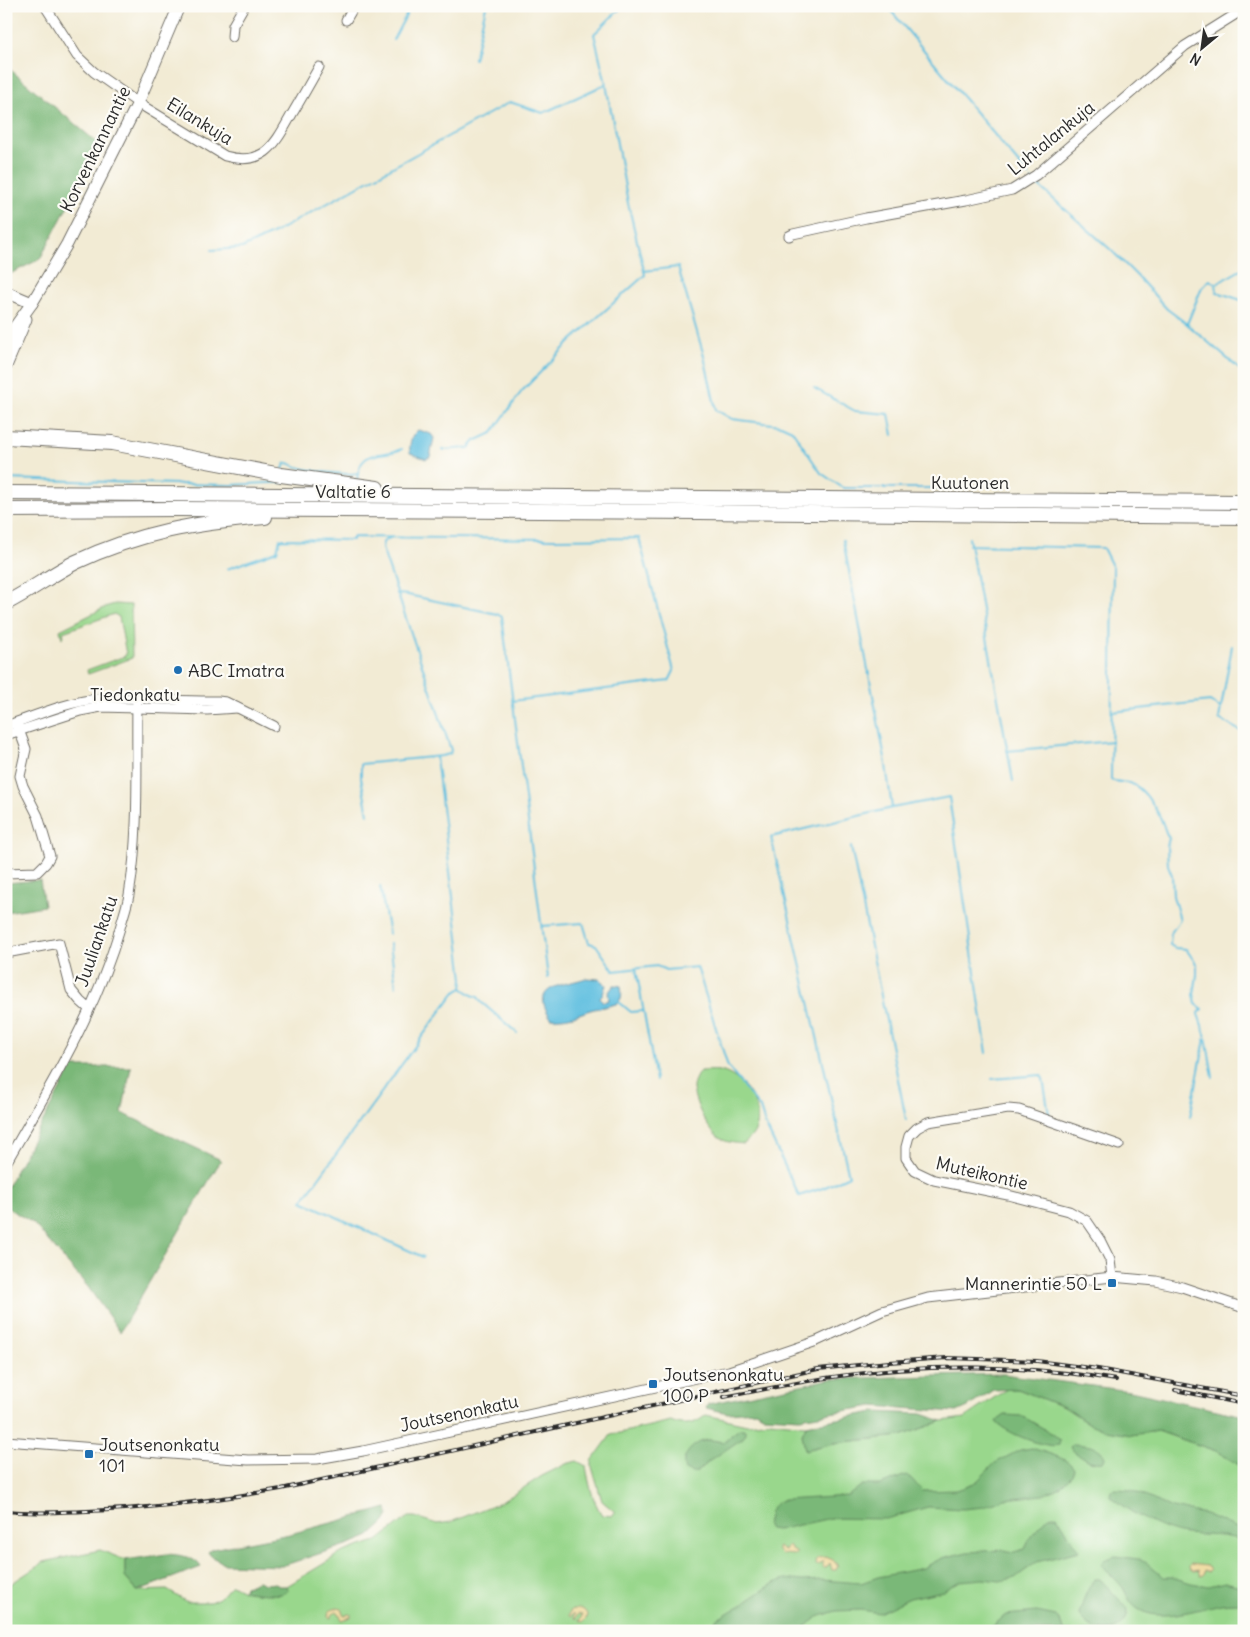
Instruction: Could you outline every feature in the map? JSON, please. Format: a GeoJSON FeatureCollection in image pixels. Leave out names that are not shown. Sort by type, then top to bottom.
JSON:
{"type":"FeatureCollection","features":[{"type":"Feature","properties":{"kind":"highway"},"geometry":{"type":"LineString","coordinates":[[6,437],[112,443],[322,481],[467,496]]}},
{"type":"Feature","properties":{"kind":"highway","name":"Valtatie 6"},"geometry":{"type":"LineString","coordinates":[[6,493],[467,496],[698,505]]}},
{"type":"Feature","properties":{"kind":"highway","name":"Kuutonen"},"geometry":{"type":"LineString","coordinates":[[698,505],[1244,502]]}},
{"type":"Feature","properties":{"kind":"highway","name":"Valtatie 6"},"geometry":{"type":"LineString","coordinates":[[6,510],[365,510],[698,505]]}},
{"type":"Feature","properties":{"kind":"highway","name":"Kuutonen"},"geometry":{"type":"LineString","coordinates":[[698,505],[1244,517]]}},
{"type":"Feature","properties":{"kind":"highway"},"geometry":{"type":"LineString","coordinates":[[6,603],[74,563],[98,552],[149,534],[215,522],[365,510]]}},
{"type":"Feature","properties":{"kind":"main road","name":"Korvenkannantie"},"geometry":{"type":"LineString","coordinates":[[6,345],[14,328],[32,303],[67,244],[138,103],[179,6]]}},
{"type":"Feature","properties":{"kind":"main road"},"geometry":{"type":"LineString","coordinates":[[6,292],[32,303]]}},
{"type":"Feature","properties":{"kind":"main road","name":"Korvenkannantie"},"geometry":{"type":"LineString","coordinates":[[6,366],[32,303]]}},
{"type":"Feature","properties":{"kind":"street","name":"Eilankuja"},"geometry":{"type":"LineString","coordinates":[[45,6],[77,56],[94,72],[138,103],[225,156],[238,160],[247,160],[262,154],[276,143],[319,67]]}},
{"type":"Feature","properties":{"kind":"street"},"geometry":{"type":"LineString","coordinates":[[232,37],[233,25],[244,6]]}},
{"type":"Feature","properties":{"kind":"street"},"geometry":{"type":"LineString","coordinates":[[346,20],[354,6]]}},
{"type":"Feature","properties":{"kind":"street","name":"Luhtalankuja"},"geometry":{"type":"LineString","coordinates":[[789,236],[842,222],[1012,190],[1036,175],[1186,46],[1244,9]]}},
{"type":"Feature","properties":{"kind":"street","name":"Juuliankatu"},"geometry":{"type":"LineString","coordinates":[[7,1159],[55,1078],[89,1009],[112,955],[129,896],[136,822],[137,698]]}},
{"type":"Feature","properties":{"kind":"street","name":"Tiedonkatu"},"geometry":{"type":"LineString","coordinates":[[6,735],[14,727],[78,702],[97,699],[137,698],[218,701],[274,726]]}},
{"type":"Feature","properties":{"kind":"street","name":"Tiedonkatu"},"geometry":{"type":"LineString","coordinates":[[14,727],[80,710],[101,707],[207,710],[237,708]]}},
{"type":"Feature","properties":{"kind":"street"},"geometry":{"type":"LineString","coordinates":[[6,873],[37,872],[50,856],[38,816],[20,776],[26,749],[14,727]]}},
{"type":"Feature","properties":{"kind":"street"},"geometry":{"type":"LineString","coordinates":[[6,953],[59,943],[72,990],[89,1009]]}},
{"type":"Feature","properties":{"kind":"street","name":"Muteikontie"},"geometry":{"type":"LineString","coordinates":[[1112,1276],[1110,1260],[1087,1222],[1069,1211],[1008,1195],[934,1180],[915,1171],[906,1158],[906,1147],[909,1136],[917,1128],[928,1122],[1008,1108],[1019,1110],[1119,1145]]}},
{"type":"Feature","properties":{"kind":"street","name":"Joutsenonkatu"},"geometry":{"type":"LineString","coordinates":[[6,1441],[248,1460],[317,1459],[363,1452],[729,1371],[809,1345],[882,1311],[928,1298],[1112,1276],[1156,1281],[1182,1287],[1244,1308]]}},
{"type":"Feature","properties":{"kind":"green space"},"geometry":{"type":"Polygon","coordinates":[[[6,66],[100,145],[40,259],[6,276],[6,66]]]}},
{"type":"Feature","properties":{"kind":"green space"},"geometry":{"type":"Polygon","coordinates":[[[115,604],[131,605],[132,658],[88,674],[87,670],[125,656],[119,617],[114,614],[63,632],[64,636],[62,638],[60,630],[115,604]]]}},
{"type":"Feature","properties":{"kind":"green space"},"geometry":{"type":"Polygon","coordinates":[[[40,880],[44,906],[6,912],[6,883],[40,880]]]}},
{"type":"Feature","properties":{"kind":"green space"},"geometry":{"type":"Polygon","coordinates":[[[72,1067],[131,1067],[122,1113],[221,1160],[120,1332],[88,1287],[33,1223],[6,1207],[6,1189],[72,1067]]]}},
{"type":"Feature","properties":{"kind":"green space"},"geometry":{"type":"Polygon","coordinates":[[[700,1071],[720,1071],[736,1078],[753,1099],[756,1108],[757,1125],[752,1135],[744,1144],[721,1139],[707,1124],[699,1110],[693,1089],[700,1071]]]}},
{"type":"Feature","properties":{"kind":"green space"},"geometry":{"type":"Polygon","coordinates":[[[1003,1374],[1130,1391],[1244,1416],[1244,1468],[1216,1451],[1158,1431],[1131,1435],[1106,1431],[1090,1424],[1066,1408],[1018,1389],[993,1390],[957,1412],[873,1406],[800,1418],[765,1416],[755,1411],[728,1413],[706,1408],[708,1404],[830,1379],[1003,1374]]]}},
{"type":"Feature","properties":{"kind":"green space"},"geometry":{"type":"Polygon","coordinates":[[[1007,1389],[1018,1389],[1066,1408],[1090,1424],[1131,1435],[1157,1431],[1216,1451],[1244,1468],[1244,1631],[1065,1631],[1056,1616],[1006,1615],[987,1631],[6,1631],[6,1587],[44,1562],[100,1550],[125,1560],[125,1577],[137,1591],[167,1590],[187,1602],[210,1602],[219,1598],[232,1585],[249,1592],[284,1592],[288,1590],[287,1586],[343,1552],[379,1540],[408,1517],[415,1517],[437,1524],[451,1522],[503,1501],[542,1476],[566,1464],[577,1461],[586,1466],[593,1497],[602,1515],[612,1516],[615,1512],[602,1501],[592,1461],[611,1435],[671,1421],[690,1424],[706,1415],[747,1424],[770,1421],[806,1425],[802,1434],[805,1450],[834,1443],[901,1436],[942,1421],[964,1418],[1007,1389]],[[734,1433],[723,1442],[704,1441],[697,1472],[711,1460],[734,1433]]]}},
{"type":"Feature","properties":{"kind":"green space"},"geometry":{"type":"Polygon","coordinates":[[[874,1412],[922,1414],[942,1421],[901,1436],[834,1443],[805,1450],[802,1434],[806,1425],[874,1412]]]}},
{"type":"Feature","properties":{"kind":"green space"},"geometry":{"type":"Polygon","coordinates":[[[1005,1415],[1022,1416],[1053,1434],[1060,1440],[1059,1445],[1045,1445],[1009,1431],[997,1423],[1005,1415]]]}},
{"type":"Feature","properties":{"kind":"green space"},"geometry":{"type":"Polygon","coordinates":[[[739,1429],[744,1429],[746,1433],[743,1438],[697,1472],[692,1473],[685,1470],[684,1459],[695,1445],[705,1440],[723,1442],[739,1429]]]}},
{"type":"Feature","properties":{"kind":"green space"},"geometry":{"type":"Polygon","coordinates":[[[1073,1444],[1087,1445],[1100,1450],[1105,1458],[1103,1462],[1094,1462],[1082,1457],[1071,1449],[1070,1447],[1073,1444]]]}},
{"type":"Feature","properties":{"kind":"green space"},"geometry":{"type":"Polygon","coordinates":[[[1032,1448],[1067,1461],[1074,1469],[1072,1475],[1060,1487],[1043,1495],[1005,1499],[984,1507],[963,1509],[928,1507],[886,1519],[831,1518],[777,1530],[770,1529],[767,1526],[773,1507],[784,1500],[848,1496],[862,1485],[880,1485],[906,1475],[923,1491],[957,1490],[974,1484],[995,1463],[1020,1450],[1032,1448]]]}},
{"type":"Feature","properties":{"kind":"green space"},"geometry":{"type":"Polygon","coordinates":[[[1111,1490],[1131,1490],[1172,1508],[1205,1514],[1244,1531],[1244,1541],[1223,1536],[1186,1534],[1156,1525],[1135,1514],[1110,1496],[1111,1490]]]}},
{"type":"Feature","properties":{"kind":"green space"},"geometry":{"type":"Polygon","coordinates":[[[387,1508],[389,1515],[385,1522],[370,1536],[282,1566],[225,1564],[211,1556],[208,1552],[212,1549],[290,1534],[387,1508]]]}},
{"type":"Feature","properties":{"kind":"green space"},"geometry":{"type":"Polygon","coordinates":[[[1049,1516],[1057,1516],[1079,1551],[1037,1562],[1015,1578],[1000,1581],[983,1579],[960,1581],[943,1591],[910,1598],[879,1613],[861,1610],[836,1611],[818,1617],[808,1624],[803,1631],[711,1631],[716,1620],[774,1583],[785,1579],[861,1583],[878,1577],[923,1568],[942,1558],[967,1552],[1002,1550],[1014,1552],[1025,1549],[1031,1536],[1049,1516]]]}},
{"type":"Feature","properties":{"kind":"green space"},"geometry":{"type":"Polygon","coordinates":[[[167,1554],[190,1558],[201,1567],[137,1591],[125,1577],[125,1560],[167,1554]]]}},
{"type":"Feature","properties":{"kind":"green space"},"geometry":{"type":"Polygon","coordinates":[[[1115,1556],[1138,1559],[1147,1563],[1163,1577],[1172,1577],[1208,1586],[1225,1582],[1244,1587],[1244,1603],[1221,1604],[1179,1614],[1157,1615],[1147,1613],[1135,1607],[1120,1584],[1101,1565],[1104,1560],[1115,1556]]]}},
{"type":"Feature","properties":{"kind":"green space"},"geometry":{"type":"Polygon","coordinates":[[[1095,1579],[1100,1579],[1128,1609],[1122,1625],[1108,1630],[1100,1629],[1085,1622],[1079,1615],[1085,1596],[1095,1579]]]}},
{"type":"Feature","properties":{"kind":"green space"},"geometry":{"type":"Polygon","coordinates":[[[258,1581],[265,1584],[276,1583],[278,1586],[287,1586],[288,1590],[285,1593],[278,1594],[243,1591],[245,1586],[258,1581]]]}},
{"type":"Feature","properties":{"kind":"green space"},"geometry":{"type":"Polygon","coordinates":[[[1037,1612],[1056,1616],[1065,1631],[987,1631],[1006,1615],[1037,1612]]]}},
{"type":"Feature","properties":{"kind":"sand"},"geometry":{"type":"Polygon","coordinates":[[[788,1545],[791,1550],[796,1552],[796,1555],[781,1554],[778,1551],[778,1547],[785,1550],[788,1545]]]}},
{"type":"Feature","properties":{"kind":"sand"},"geometry":{"type":"Polygon","coordinates":[[[826,1557],[833,1560],[838,1566],[836,1570],[832,1570],[830,1563],[826,1568],[823,1568],[823,1561],[816,1565],[815,1561],[818,1558],[826,1557]]]}},
{"type":"Feature","properties":{"kind":"sand"},"geometry":{"type":"Polygon","coordinates":[[[1191,1564],[1207,1566],[1211,1570],[1209,1572],[1204,1570],[1203,1575],[1200,1576],[1198,1570],[1190,1570],[1189,1566],[1191,1564]]]}},
{"type":"Feature","properties":{"kind":"sand"},"geometry":{"type":"Polygon","coordinates":[[[337,1608],[341,1609],[344,1615],[351,1614],[351,1617],[342,1620],[336,1611],[331,1618],[328,1617],[329,1611],[337,1608]]]}},
{"type":"Feature","properties":{"kind":"sand"},"geometry":{"type":"Polygon","coordinates":[[[578,1608],[584,1610],[587,1614],[583,1622],[579,1621],[582,1616],[581,1614],[578,1614],[575,1619],[574,1613],[570,1617],[569,1615],[571,1610],[578,1608]]]}},
{"type":"Feature","properties":{"kind":"water"},"geometry":{"type":"Polygon","coordinates":[[[418,430],[431,434],[434,438],[430,457],[426,459],[410,453],[411,440],[418,430]]]}},
{"type":"Feature","properties":{"kind":"water"},"geometry":{"type":"Polygon","coordinates":[[[586,978],[599,979],[606,985],[600,997],[603,1002],[609,1000],[608,993],[614,985],[621,986],[622,994],[620,1000],[616,1004],[574,1016],[551,1018],[545,1007],[544,999],[546,993],[559,985],[586,978]]]}},
{"type":"Feature","properties":{"kind":"waterway"},"geometry":{"type":"LineString","coordinates":[[393,40],[411,6]]}},
{"type":"Feature","properties":{"kind":"waterway"},"geometry":{"type":"LineString","coordinates":[[474,59],[486,6]]}},
{"type":"Feature","properties":{"kind":"waterway"},"geometry":{"type":"LineString","coordinates":[[442,450],[469,448],[475,441],[492,433],[522,391],[572,340],[645,275],[628,203],[606,84],[594,34],[623,6]]}},
{"type":"Feature","properties":{"kind":"waterway"},"geometry":{"type":"LineString","coordinates":[[887,6],[1029,176]]}},
{"type":"Feature","properties":{"kind":"waterway"},"geometry":{"type":"LineString","coordinates":[[212,250],[242,248],[274,233],[510,102],[543,113],[606,84]]}},
{"type":"Feature","properties":{"kind":"waterway"},"geometry":{"type":"LineString","coordinates":[[1032,180],[1111,250],[1167,309],[1244,373]]}},
{"type":"Feature","properties":{"kind":"waterway"},"geometry":{"type":"LineString","coordinates":[[644,271],[678,267],[704,356],[716,410],[732,419],[781,425],[792,430],[821,473],[843,488],[961,488]]}},
{"type":"Feature","properties":{"kind":"waterway"},"geometry":{"type":"LineString","coordinates":[[1216,284],[1244,268]]}},
{"type":"Feature","properties":{"kind":"waterway"},"geometry":{"type":"LineString","coordinates":[[1187,324],[1202,287],[1210,280],[1216,284],[1217,292],[1244,301]]}},
{"type":"Feature","properties":{"kind":"waterway"},"geometry":{"type":"LineString","coordinates":[[814,388],[855,411],[889,414],[893,435]]}},
{"type":"Feature","properties":{"kind":"waterway"},"geometry":{"type":"LineString","coordinates":[[357,480],[362,462],[367,458],[402,449]]}},
{"type":"Feature","properties":{"kind":"waterway"},"geometry":{"type":"LineString","coordinates":[[283,469],[285,464],[289,463],[294,466],[322,472],[358,473]]}},
{"type":"Feature","properties":{"kind":"waterway"},"geometry":{"type":"LineString","coordinates":[[6,479],[232,485],[285,482]]}},
{"type":"Feature","properties":{"kind":"waterway"},"geometry":{"type":"LineString","coordinates":[[227,569],[277,551],[280,539],[353,540],[353,537],[639,538],[674,671],[669,681],[512,701]]}},
{"type":"Feature","properties":{"kind":"waterway"},"geometry":{"type":"LineString","coordinates":[[368,814],[361,778],[361,764],[441,756],[450,754],[451,750],[382,548],[383,542],[390,538]]}},
{"type":"Feature","properties":{"kind":"waterway"},"geometry":{"type":"LineString","coordinates":[[969,538],[1013,781]]}},
{"type":"Feature","properties":{"kind":"waterway"},"geometry":{"type":"LineString","coordinates":[[843,540],[885,758],[892,808]]}},
{"type":"Feature","properties":{"kind":"waterway"},"geometry":{"type":"LineString","coordinates":[[969,545],[1103,548],[1113,568],[1111,780],[1131,784],[1143,792],[1158,814],[1169,838],[1167,847],[1168,865],[1172,875],[1173,896],[1180,920],[1171,933],[1170,945],[1175,948],[1186,949],[1197,965],[1194,994],[1196,1004],[1203,1009],[1198,1014],[1206,1037],[1213,1077]]}},
{"type":"Feature","properties":{"kind":"waterway"},"geometry":{"type":"LineString","coordinates":[[397,594],[497,614],[502,617],[548,978]]}},
{"type":"Feature","properties":{"kind":"waterway"},"geometry":{"type":"LineString","coordinates":[[1232,646],[1219,719],[1244,733]]}},
{"type":"Feature","properties":{"kind":"waterway"},"geometry":{"type":"LineString","coordinates":[[1112,712],[1210,701],[1220,708]]}},
{"type":"Feature","properties":{"kind":"waterway"},"geometry":{"type":"LineString","coordinates":[[1007,751],[1112,741]]}},
{"type":"Feature","properties":{"kind":"waterway"},"geometry":{"type":"LineString","coordinates":[[423,1257],[302,1201],[454,993],[462,988],[463,979],[436,757]]}},
{"type":"Feature","properties":{"kind":"waterway"},"geometry":{"type":"LineString","coordinates":[[542,926],[583,923],[589,943],[596,945],[614,971],[657,966],[666,970],[697,967],[728,1067],[760,1108],[765,1124],[799,1196],[849,1176],[771,837],[892,808],[949,797],[987,1053]]}},
{"type":"Feature","properties":{"kind":"waterway"},"geometry":{"type":"LineString","coordinates":[[851,847],[906,1119]]}},
{"type":"Feature","properties":{"kind":"waterway"},"geometry":{"type":"LineString","coordinates":[[380,886],[389,934]]}},
{"type":"Feature","properties":{"kind":"waterway"},"geometry":{"type":"LineString","coordinates":[[390,944],[396,986]]}},
{"type":"Feature","properties":{"kind":"waterway"},"geometry":{"type":"LineString","coordinates":[[636,969],[656,1080]]}},
{"type":"Feature","properties":{"kind":"waterway"},"geometry":{"type":"LineString","coordinates":[[462,988],[478,997],[481,1002],[517,1033]]}},
{"type":"Feature","properties":{"kind":"waterway"},"geometry":{"type":"LineString","coordinates":[[619,1002],[631,1012],[643,1011]]}},
{"type":"Feature","properties":{"kind":"waterway"},"geometry":{"type":"LineString","coordinates":[[1190,1117],[1205,1039]]}},
{"type":"Feature","properties":{"kind":"waterway"},"geometry":{"type":"LineString","coordinates":[[992,1079],[1041,1075],[1049,1114]]}},
{"type":"Feature","properties":{"kind":"railway"},"geometry":{"type":"LineString","coordinates":[[6,1511],[111,1510],[160,1506],[281,1489],[818,1369],[889,1362],[947,1358],[1037,1361],[1098,1369],[1244,1396]]}},
{"type":"Feature","properties":{"kind":"railway"},"geometry":{"type":"LineString","coordinates":[[724,1397],[825,1378],[908,1369],[1013,1369],[1048,1371],[1116,1380]]}},
{"type":"Feature","properties":{"kind":"railway"},"geometry":{"type":"LineString","coordinates":[[1175,1390],[1244,1404]]}},
{"type":"Feature","properties":{"kind":"place","name":"ABC Imatra"},"geometry":{"type":"Point","coordinates":[178,670]}},
{"type":"Feature","properties":{"kind":"place","name":"Mannerintie 50 L"},"geometry":{"type":"Point","coordinates":[1112,1283]}},
{"type":"Feature","properties":{"kind":"place","name":"Joutsenonkatu 100 P"},"geometry":{"type":"Point","coordinates":[653,1384]}},
{"type":"Feature","properties":{"kind":"place","name":"Joutsenonkatu 101"},"geometry":{"type":"Point","coordinates":[89,1454]}}]}
